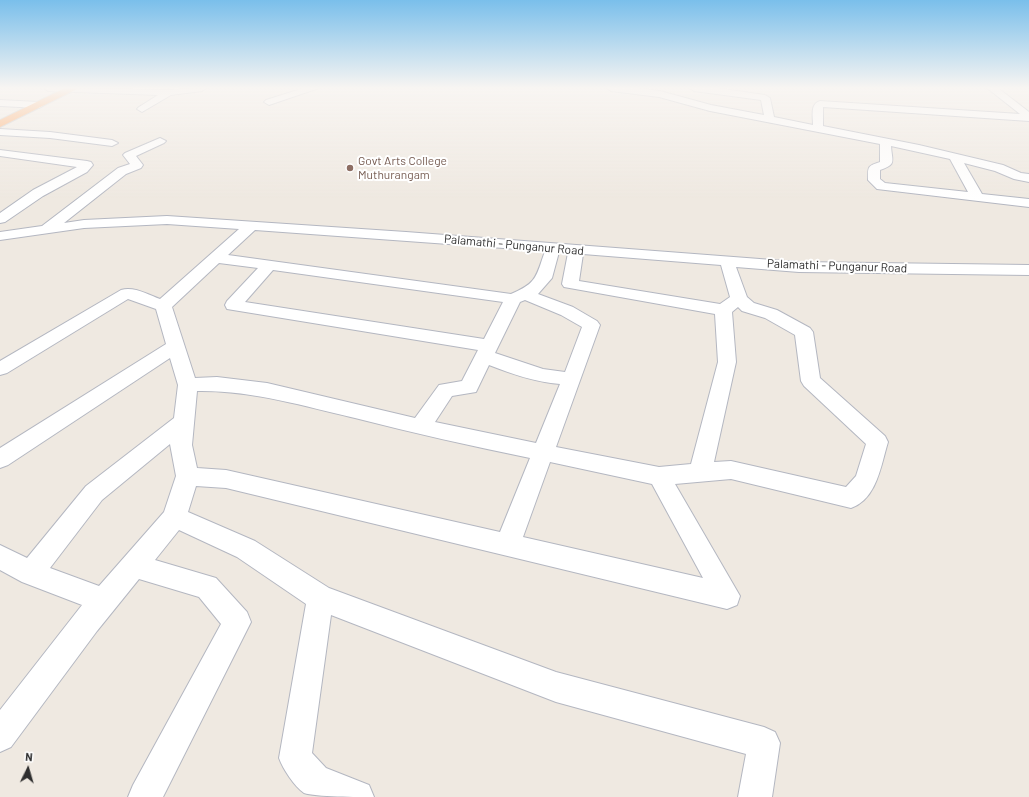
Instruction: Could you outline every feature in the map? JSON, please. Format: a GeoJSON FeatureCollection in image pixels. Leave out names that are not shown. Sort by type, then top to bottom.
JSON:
{"type":"FeatureCollection","features":[{"type":"Feature","properties":{"kind":"street"},"geometry":{"type":"LineString","coordinates":[[798,125],[955,157],[999,168],[1018,176],[1029,178]]}},
{"type":"Feature","properties":{"kind":"street"},"geometry":{"type":"LineString","coordinates":[[0,132],[50,135],[112,143]]}},
{"type":"Feature","properties":{"kind":"street"},"geometry":{"type":"LineString","coordinates":[[47,229],[122,171],[137,165],[129,156],[160,141]]}},
{"type":"Feature","properties":{"kind":"street"},"geometry":{"type":"LineString","coordinates":[[885,142],[886,164],[874,168],[874,180],[881,186],[1029,203]]}},
{"type":"Feature","properties":{"kind":"street"},"geometry":{"type":"LineString","coordinates":[[0,153],[87,165],[83,169],[38,193],[0,219]]}},
{"type":"Feature","properties":{"kind":"street"},"geometry":{"type":"LineString","coordinates":[[955,157],[977,197]]}},
{"type":"Feature","properties":{"kind":"street"},"geometry":{"type":"LineString","coordinates":[[1005,200],[1029,216]]}},
{"type":"Feature","properties":{"kind":"street","name":"Palamathi - Punganur Road"},"geometry":{"type":"LineString","coordinates":[[0,236],[84,224],[167,220],[252,225],[799,267],[1029,270]]}},
{"type":"Feature","properties":{"kind":"street"},"geometry":{"type":"LineString","coordinates":[[162,306],[252,225]]}},
{"type":"Feature","properties":{"kind":"street"},"geometry":{"type":"LineString","coordinates":[[420,427],[446,390],[469,387],[486,351],[519,297],[532,291],[544,278],[553,248]]}},
{"type":"Feature","properties":{"kind":"street"},"geometry":{"type":"LineString","coordinates":[[188,385],[217,384],[267,390],[420,427],[659,476],[731,470],[851,498],[866,480],[877,442],[811,381],[804,332],[772,314],[748,307],[570,284],[576,250]]}},
{"type":"Feature","properties":{"kind":"street"},"geometry":{"type":"LineString","coordinates":[[217,258],[519,297],[567,311],[591,325],[572,379],[507,545]]}},
{"type":"Feature","properties":{"kind":"street"},"geometry":{"type":"LineString","coordinates":[[700,473],[727,362],[731,304],[727,261]]}},
{"type":"Feature","properties":{"kind":"street"},"geometry":{"type":"LineString","coordinates":[[269,265],[233,305],[486,351],[515,368],[543,376],[572,379]]}},
{"type":"Feature","properties":{"kind":"street"},"geometry":{"type":"LineString","coordinates":[[0,369],[127,293],[162,306]]}},
{"type":"Feature","properties":{"kind":"street"},"geometry":{"type":"LineString","coordinates":[[0,736],[9,710],[175,517],[187,476],[181,445],[188,385],[162,306]]}},
{"type":"Feature","properties":{"kind":"street"},"geometry":{"type":"LineString","coordinates":[[0,459],[175,347]]}},
{"type":"Feature","properties":{"kind":"street"},"geometry":{"type":"LineString","coordinates":[[31,573],[94,493],[184,421]]}},
{"type":"Feature","properties":{"kind":"street"},"geometry":{"type":"LineString","coordinates":[[187,476],[226,479],[727,596],[659,476]]}},
{"type":"Feature","properties":{"kind":"street"},"geometry":{"type":"LineString","coordinates":[[175,517],[246,549],[320,598],[556,687],[764,742],[755,797]]}},
{"type":"Feature","properties":{"kind":"street"},"geometry":{"type":"LineString","coordinates":[[0,557],[31,573],[104,601]]}},
{"type":"Feature","properties":{"kind":"street"},"geometry":{"type":"LineString","coordinates":[[134,566],[207,587],[237,622],[145,797]]}},
{"type":"Feature","properties":{"kind":"street"},"geometry":{"type":"LineString","coordinates":[[320,598],[295,758],[315,781],[357,797]]}},
{"type":"Feature","properties":{"kind":"place","name":"Govt Arts College Muthurangam"},"geometry":{"type":"Point","coordinates":[350,168]}}]}
